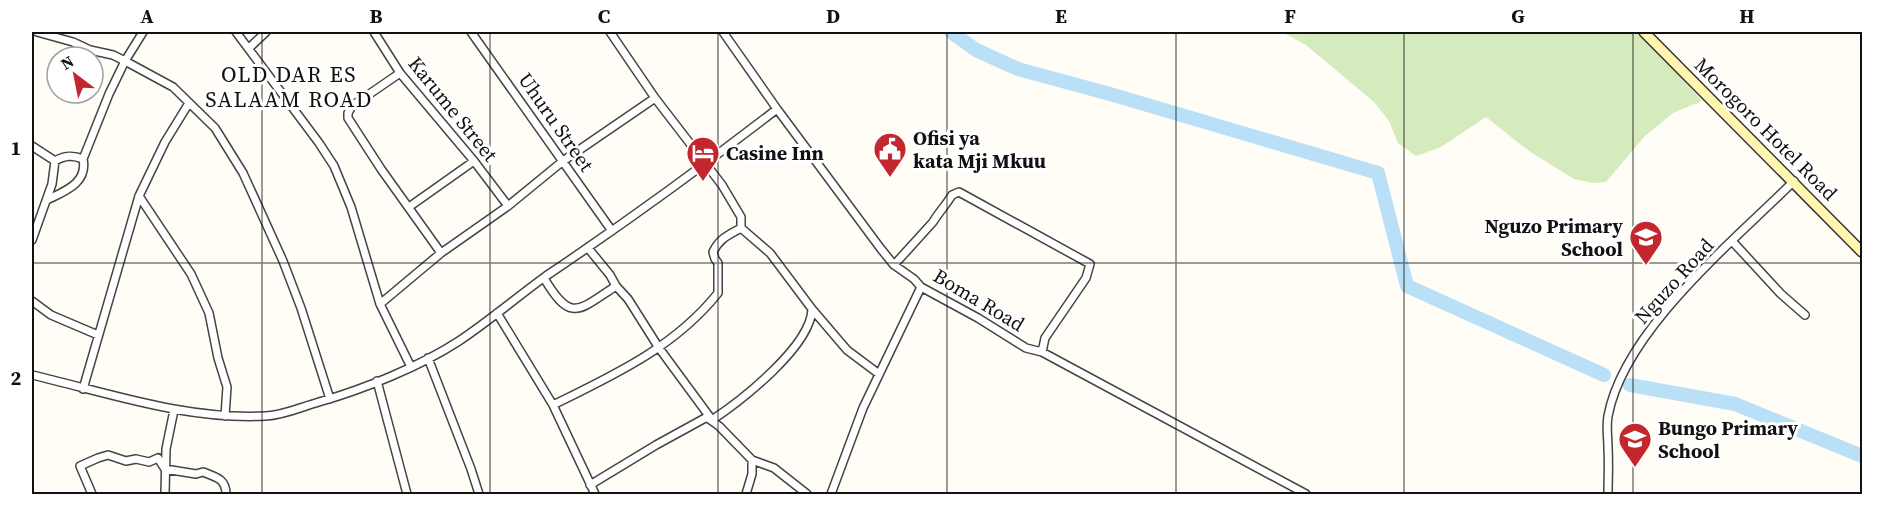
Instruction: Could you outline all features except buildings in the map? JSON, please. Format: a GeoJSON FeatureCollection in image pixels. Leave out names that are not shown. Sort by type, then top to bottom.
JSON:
{"type":"FeatureCollection","features":[{"type":"Feature","properties":{"kind":"street"},"geometry":{"type":"LineString","coordinates":[[37,32],[125,61],[173,87],[215,128],[243,173],[293,284],[330,399]]}},
{"type":"Feature","properties":{"kind":"street"},"geometry":{"type":"LineString","coordinates":[[47,200],[79,181],[84,170],[83,159],[99,115],[125,61],[143,32]]}},
{"type":"Feature","properties":{"kind":"street"},"geometry":{"type":"LineString","coordinates":[[236,32],[334,166],[351,207],[380,303],[411,367]]}},
{"type":"Feature","properties":{"kind":"street"},"geometry":{"type":"LineString","coordinates":[[249,48],[266,32]]}},
{"type":"Feature","properties":{"kind":"street","name":"Karume Street"},"geometry":{"type":"LineString","coordinates":[[374,32],[400,73],[474,161],[508,206]]}},
{"type":"Feature","properties":{"kind":"street","name":"Uhuru Street"},"geometry":{"type":"LineString","coordinates":[[471,32],[612,231]]}},
{"type":"Feature","properties":{"kind":"street"},"geometry":{"type":"LineString","coordinates":[[610,32],[656,98],[722,185],[741,217],[741,228],[770,253],[812,309],[847,350],[879,374]]}},
{"type":"Feature","properties":{"kind":"street","name":"Boma Road"},"geometry":{"type":"LineString","coordinates":[[723,32],[777,109],[894,265],[921,286],[1026,348],[1042,352],[1306,495]]}},
{"type":"Feature","properties":{"kind":"street","name":"Morogoro Hotel Road"},"geometry":{"type":"LineString","coordinates":[[1644,32],[1863,252]]}},
{"type":"Feature","properties":{"kind":"street"},"geometry":{"type":"LineString","coordinates":[[400,73],[352,106],[348,112],[348,118],[441,253]]}},
{"type":"Feature","properties":{"kind":"street"},"geometry":{"type":"LineString","coordinates":[[380,303],[441,253],[508,206],[563,161],[656,98]]}},
{"type":"Feature","properties":{"kind":"street"},"geometry":{"type":"LineString","coordinates":[[83,389],[139,196],[165,142],[189,103]]}},
{"type":"Feature","properties":{"kind":"street"},"geometry":{"type":"LineString","coordinates":[[32,375],[174,411],[225,416],[268,416],[296,411],[330,399],[404,371],[458,341],[705,164],[777,109]]}},
{"type":"Feature","properties":{"kind":"street"},"geometry":{"type":"LineString","coordinates":[[32,146],[55,161]]}},
{"type":"Feature","properties":{"kind":"street"},"geometry":{"type":"LineString","coordinates":[[55,161],[70,156],[83,159]]}},
{"type":"Feature","properties":{"kind":"street"},"geometry":{"type":"LineString","coordinates":[[32,240],[52,184],[55,161]]}},
{"type":"Feature","properties":{"kind":"street"},"geometry":{"type":"LineString","coordinates":[[409,207],[474,161]]}},
{"type":"Feature","properties":{"kind":"street","name":"Nguzo Road"},"geometry":{"type":"LineString","coordinates":[[1608,495],[1607,425],[1623,374],[1657,320],[1732,241],[1794,181]]}},
{"type":"Feature","properties":{"kind":"street"},"geometry":{"type":"LineString","coordinates":[[894,265],[946,207],[952,195],[959,192],[1086,261],[1090,264],[1086,278],[1045,338],[1042,352]]}},
{"type":"Feature","properties":{"kind":"street"},"geometry":{"type":"LineString","coordinates":[[139,196],[191,274],[209,313],[218,358],[227,387],[225,416]]}},
{"type":"Feature","properties":{"kind":"street"},"geometry":{"type":"LineString","coordinates":[[553,405],[622,371],[659,348],[686,327],[718,293],[718,263],[713,252],[722,238],[741,228]]}},
{"type":"Feature","properties":{"kind":"street"},"geometry":{"type":"LineString","coordinates":[[1732,241],[1781,294],[1805,315]]}},
{"type":"Feature","properties":{"kind":"street"},"geometry":{"type":"LineString","coordinates":[[588,248],[628,299],[659,348],[710,418],[752,460],[774,468],[807,495]]}},
{"type":"Feature","properties":{"kind":"street"},"geometry":{"type":"LineString","coordinates":[[544,278],[561,302],[572,309],[586,306],[616,286]]}},
{"type":"Feature","properties":{"kind":"street"},"geometry":{"type":"LineString","coordinates":[[831,495],[850,440],[921,286]]}},
{"type":"Feature","properties":{"kind":"street"},"geometry":{"type":"LineString","coordinates":[[32,301],[51,315],[98,335]]}},
{"type":"Feature","properties":{"kind":"street"},"geometry":{"type":"LineString","coordinates":[[590,485],[656,444],[727,410],[792,351],[806,332],[812,309]]}},
{"type":"Feature","properties":{"kind":"street"},"geometry":{"type":"LineString","coordinates":[[496,313],[553,405],[595,495]]}},
{"type":"Feature","properties":{"kind":"street"},"geometry":{"type":"LineString","coordinates":[[806,332],[815,327],[828,327]]}},
{"type":"Feature","properties":{"kind":"street"},"geometry":{"type":"LineString","coordinates":[[428,358],[468,461],[478,495]]}},
{"type":"Feature","properties":{"kind":"street"},"geometry":{"type":"LineString","coordinates":[[377,381],[407,495]]}},
{"type":"Feature","properties":{"kind":"street"},"geometry":{"type":"LineString","coordinates":[[165,495],[165,449],[174,411]]}},
{"type":"Feature","properties":{"kind":"street"},"geometry":{"type":"LineString","coordinates":[[92,495],[80,466],[108,456],[149,462],[158,458],[165,469],[196,474],[203,472],[223,481],[226,486],[226,495]]}},
{"type":"Feature","properties":{"kind":"street"},"geometry":{"type":"LineString","coordinates":[[746,495],[752,474],[752,460]]}},
{"type":"Feature","properties":{"kind":"green space"},"geometry":{"type":"Polygon","coordinates":[[[1282,32],[1640,32],[1702,101],[1673,113],[1645,136],[1606,182],[1593,183],[1574,179],[1529,151],[1486,117],[1441,147],[1416,156],[1398,143],[1389,121],[1374,102],[1306,45],[1282,32]]]}},
{"type":"Feature","properties":{"kind":"waterway"},"geometry":{"type":"LineString","coordinates":[[951,32],[976,50],[1018,69],[1378,173],[1407,286],[1604,375]]}},
{"type":"Feature","properties":{"kind":"waterway"},"geometry":{"type":"LineString","coordinates":[[1630,385],[1735,404],[1862,456]]}},
{"type":"Feature","properties":{"kind":"place","name":"Ofisi ya kata Mji Mkuu"},"geometry":{"type":"Point","coordinates":[890,178]}},
{"type":"Feature","properties":{"kind":"place","name":"Casine Inn"},"geometry":{"type":"Point","coordinates":[703,182]}},
{"type":"Feature","properties":{"kind":"place","name":"Nguzo Primary School"},"geometry":{"type":"Point","coordinates":[1646,266]}},
{"type":"Feature","properties":{"kind":"place","name":"Bungo Primary School"},"geometry":{"type":"Point","coordinates":[1635,468]}},
{"type":"Feature","properties":{"kind":"district","name":"OLD DAR ES SALAAM ROAD"},"geometry":{"type":"Point","coordinates":[289,86]}}]}
